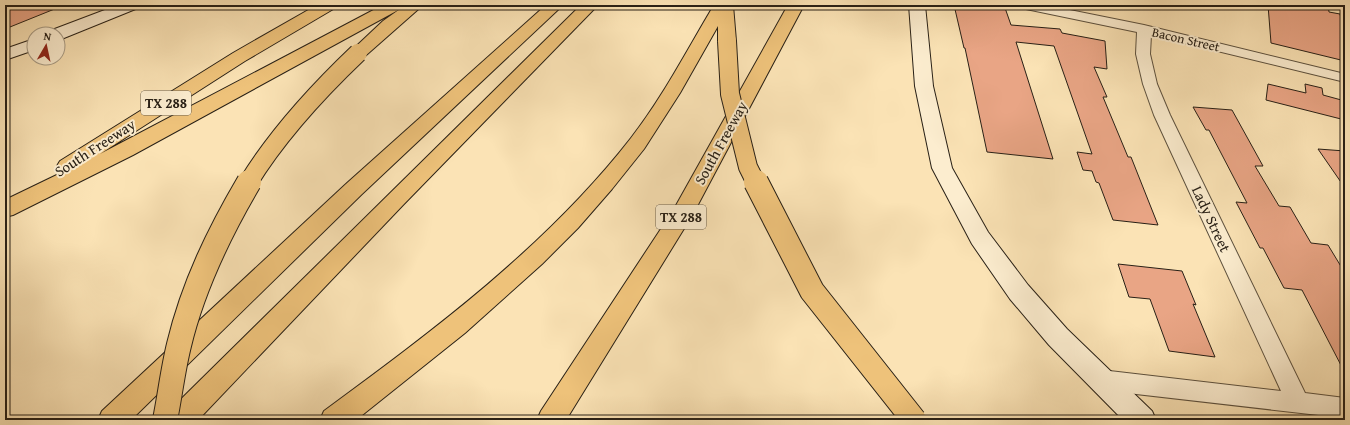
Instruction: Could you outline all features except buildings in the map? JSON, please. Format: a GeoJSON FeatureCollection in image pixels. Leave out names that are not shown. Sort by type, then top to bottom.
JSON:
{"type":"FeatureCollection","features":[{"type":"Feature","properties":{"kind":"highway","name":"South Freeway"},"geometry":{"type":"LineString","coordinates":[[5,206],[239,57],[329,5]]}},
{"type":"Feature","properties":{"kind":"highway"},"geometry":{"type":"LineString","coordinates":[[5,209],[126,150],[395,5]]}},
{"type":"Feature","properties":{"kind":"highway"},"geometry":{"type":"LineString","coordinates":[[165,420],[182,334],[204,268],[245,186],[289,126],[329,78],[415,5]]}},
{"type":"Feature","properties":{"kind":"highway"},"geometry":{"type":"LineString","coordinates":[[112,420],[354,189],[555,5]]}},
{"type":"Feature","properties":{"kind":"highway"},"geometry":{"type":"LineString","coordinates":[[179,420],[395,200],[590,5]]}},
{"type":"Feature","properties":{"kind":"highway"},"geometry":{"type":"LineString","coordinates":[[334,420],[421,355],[479,306],[548,244],[577,215],[637,145],[662,109],[722,5]]}},
{"type":"Feature","properties":{"kind":"highway"},"geometry":{"type":"LineString","coordinates":[[725,5],[730,94],[748,167],[812,291],[914,420]]}},
{"type":"Feature","properties":{"kind":"highway","name":"South Freeway"},"geometry":{"type":"LineString","coordinates":[[551,420],[682,214],[796,5]]}},
{"type":"Feature","properties":{"kind":"main road"},"geometry":{"type":"LineString","coordinates":[[66,31],[132,5]]}},
{"type":"Feature","properties":{"kind":"main road"},"geometry":{"type":"LineString","coordinates":[[917,5],[924,86],[942,168],[980,238],[1019,292],[1058,337],[1142,420]]}},
{"type":"Feature","properties":{"kind":"main road"},"geometry":{"type":"LineString","coordinates":[[5,55],[26,47]]}},
{"type":"Feature","properties":{"kind":"street","name":"Bacon Street"},"geometry":{"type":"LineString","coordinates":[[1026,5],[1144,30],[1345,78]]}},
{"type":"Feature","properties":{"kind":"street","name":"Lady Street"},"geometry":{"type":"LineString","coordinates":[[1144,30],[1143,54],[1150,84],[1162,115],[1298,402]]}},
{"type":"Feature","properties":{"kind":"street"},"geometry":{"type":"LineString","coordinates":[[1101,380],[1345,408]]}}]}
